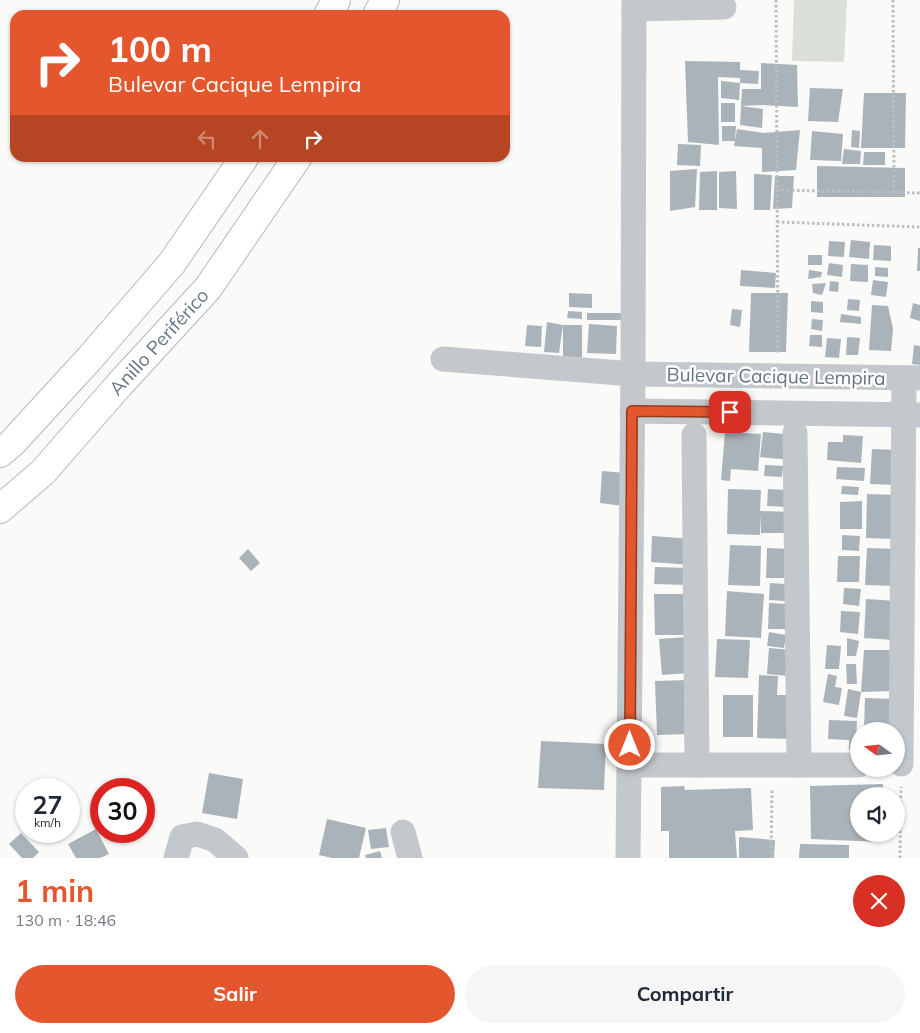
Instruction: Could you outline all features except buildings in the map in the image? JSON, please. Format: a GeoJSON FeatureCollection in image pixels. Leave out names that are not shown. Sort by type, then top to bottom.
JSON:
{"type":"FeatureCollection","features":[{"type":"Feature","properties":{"kind":"highway"},"geometry":{"type":"LineString","coordinates":[[0,453],[12,443],[90,358],[172,263],[241,162]]}},
{"type":"Feature","properties":{"kind":"highway","name":"Anillo Periférico"},"geometry":{"type":"LineString","coordinates":[[0,509],[43,472],[119,385],[208,288],[294,162]]}},
{"type":"Feature","properties":{"kind":"street"},"geometry":{"type":"LineString","coordinates":[[628,858],[633,374],[634,4],[724,7]]}},
{"type":"Feature","properties":{"kind":"street","name":"Bulevar Cacique Lempira"},"geometry":{"type":"LineString","coordinates":[[444,359],[633,374],[912,378]]}},
{"type":"Feature","properties":{"kind":"street"},"geometry":{"type":"LineString","coordinates":[[906,764],[912,378]]}},
{"type":"Feature","properties":{"kind":"street","name":"Bulevar Cacique Lempira"},"geometry":{"type":"LineString","coordinates":[[632,411],[912,415]]}},
{"type":"Feature","properties":{"kind":"street"},"geometry":{"type":"LineString","coordinates":[[795,433],[799,765]]}},
{"type":"Feature","properties":{"kind":"street"},"geometry":{"type":"LineString","coordinates":[[694,435],[697,765]]}},
{"type":"Feature","properties":{"kind":"street"},"geometry":{"type":"LineString","coordinates":[[630,765],[850,764]]}},
{"type":"Feature","properties":{"kind":"street"},"geometry":{"type":"LineString","coordinates":[[403,832],[410,858]]}},
{"type":"Feature","properties":{"kind":"street"},"geometry":{"type":"LineString","coordinates":[[176,858],[182,837],[197,834],[215,840],[236,858]]}},
{"type":"Feature","properties":{"kind":"path"},"geometry":{"type":"LineString","coordinates":[[776,0],[778,376]]}},
{"type":"Feature","properties":{"kind":"path"},"geometry":{"type":"LineString","coordinates":[[893,0],[894,193]]}},
{"type":"Feature","properties":{"kind":"path"},"geometry":{"type":"LineString","coordinates":[[777,190],[920,193]]}},
{"type":"Feature","properties":{"kind":"path"},"geometry":{"type":"LineString","coordinates":[[777,222],[920,228]]}},
{"type":"Feature","properties":{"kind":"path"},"geometry":{"type":"LineString","coordinates":[[900,858],[906,764]]}},
{"type":"Feature","properties":{"kind":"path"},"geometry":{"type":"LineString","coordinates":[[771,858],[772,765]]}},
{"type":"Feature","properties":{"kind":"shaded area"},"geometry":{"type":"Polygon","coordinates":[[[794,0],[847,0],[844,62],[792,61],[794,0]]]}},
{"type":"Feature","properties":{"kind":"route"},"geometry":{"type":"LineString","coordinates":[[630,745],[632,411],[730,412]]}}]}
